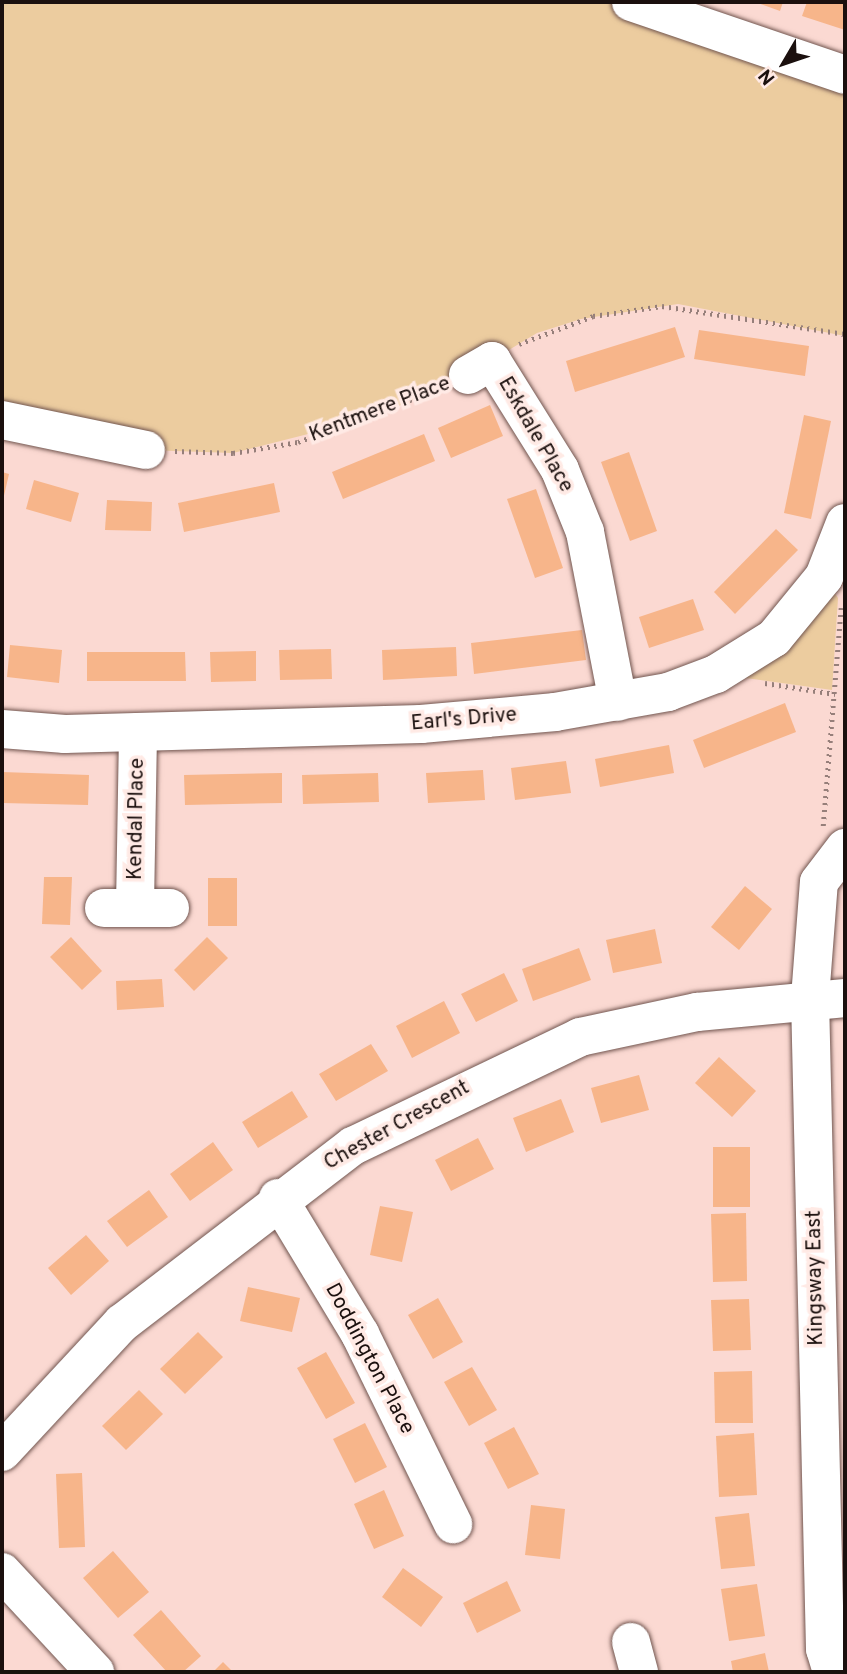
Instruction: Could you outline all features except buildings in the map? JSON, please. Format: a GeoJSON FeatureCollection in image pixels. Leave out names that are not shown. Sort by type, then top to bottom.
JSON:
{"type":"FeatureCollection","features":[{"type":"Feature","properties":{"kind":"street"},"geometry":{"type":"LineString","coordinates":[[631,2],[845,75]]}},
{"type":"Feature","properties":{"kind":"street","name":"Eskdale Place"},"geometry":{"type":"LineString","coordinates":[[480,368],[560,470],[586,532],[618,702]]}},
{"type":"Feature","properties":{"kind":"street"},"geometry":{"type":"LineString","coordinates":[[2,420],[146,450]]}},
{"type":"Feature","properties":{"kind":"street","name":"Earl's Drive"},"geometry":{"type":"LineString","coordinates":[[2,729],[138,732],[421,724],[618,702],[716,674],[774,638],[837,585],[845,523]]}},
{"type":"Feature","properties":{"kind":"street","name":"Kendal Place"},"geometry":{"type":"LineString","coordinates":[[136,907],[138,732]]}},
{"type":"Feature","properties":{"kind":"street"},"geometry":{"type":"LineString","coordinates":[[819,882],[845,848]]}},
{"type":"Feature","properties":{"kind":"street","name":"Kingsway East"},"geometry":{"type":"LineString","coordinates":[[819,882],[828,998],[825,1649],[832,1672]]}},
{"type":"Feature","properties":{"kind":"street","name":"Chester Crescent"},"geometry":{"type":"LineString","coordinates":[[2,1452],[122,1323],[278,1198],[353,1146],[580,1037],[828,998]]}},
{"type":"Feature","properties":{"kind":"street","name":"Doddington Place"},"geometry":{"type":"LineString","coordinates":[[278,1198],[360,1334],[453,1524]]}},
{"type":"Feature","properties":{"kind":"street"},"geometry":{"type":"LineString","coordinates":[[2,1572],[95,1672]]}},
{"type":"Feature","properties":{"kind":"path","name":"Kentmere Place"},"geometry":{"type":"LineString","coordinates":[[146,450],[233,453],[298,442],[480,368],[537,332],[593,316],[662,306],[845,334]]}},
{"type":"Feature","properties":{"kind":"path"},"geometry":{"type":"LineString","coordinates":[[819,882],[835,694],[837,585]]}},
{"type":"Feature","properties":{"kind":"path"},"geometry":{"type":"LineString","coordinates":[[716,674],[835,694]]}},
{"type":"Feature","properties":{"kind":"shaded area"},"geometry":{"type":"Polygon","coordinates":[[[2,2],[631,2],[845,75],[845,336],[678,304],[581,319],[537,333],[457,381],[371,418],[233,453],[146,450],[2,420],[2,2]]]}},
{"type":"Feature","properties":{"kind":"shaded area"},"geometry":{"type":"Polygon","coordinates":[[[824,577],[838,598],[832,690],[716,674],[824,577]]]}}]}
